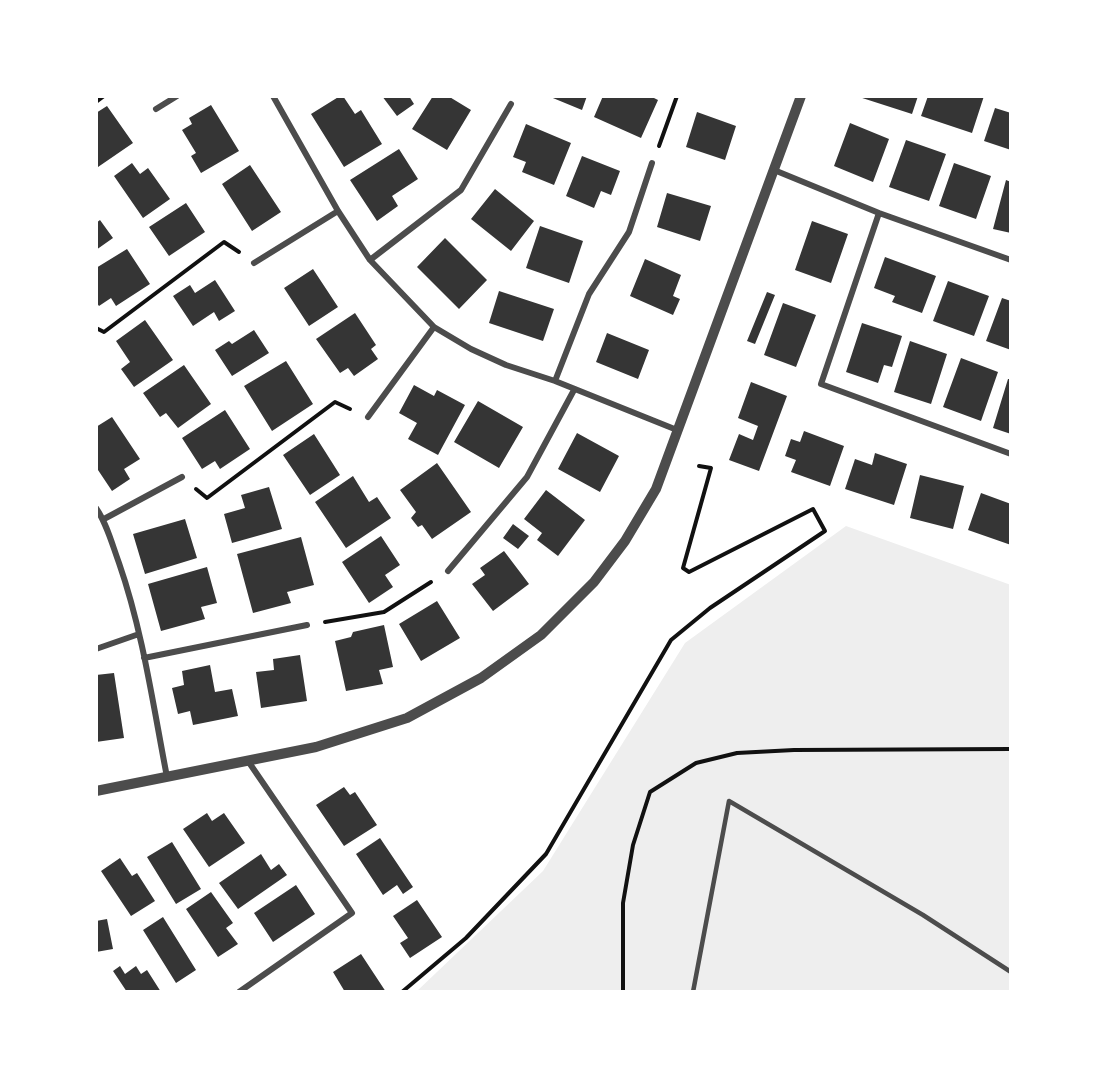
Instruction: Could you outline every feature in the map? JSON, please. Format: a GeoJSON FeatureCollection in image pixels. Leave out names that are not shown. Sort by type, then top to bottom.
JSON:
{"type":"FeatureCollection","features":[{"type":"Feature","properties":{"kind":"street"},"geometry":{"type":"LineString","coordinates":[[156,109],[177,96]]}},
{"type":"Feature","properties":{"kind":"street"},"geometry":{"type":"LineString","coordinates":[[96,791],[316,747],[407,718],[481,678],[541,634],[594,582],[626,541],[657,489],[801,96]]}},
{"type":"Feature","properties":{"kind":"street"},"geometry":{"type":"LineString","coordinates":[[275,97],[338,211],[370,261],[434,327],[471,349],[506,364],[677,430]]}},
{"type":"Feature","properties":{"kind":"street"},"geometry":{"type":"LineString","coordinates":[[370,261],[461,190],[511,104]]}},
{"type":"Feature","properties":{"kind":"street"},"geometry":{"type":"LineString","coordinates":[[555,381],[589,294],[630,232],[652,163]]}},
{"type":"Feature","properties":{"kind":"street"},"geometry":{"type":"LineString","coordinates":[[774,170],[879,213],[1011,260]]}},
{"type":"Feature","properties":{"kind":"street"},"geometry":{"type":"LineString","coordinates":[[254,262],[338,211]]}},
{"type":"Feature","properties":{"kind":"street"},"geometry":{"type":"LineString","coordinates":[[879,213],[820,384],[1011,454]]}},
{"type":"Feature","properties":{"kind":"street"},"geometry":{"type":"LineString","coordinates":[[368,417],[434,327]]}},
{"type":"Feature","properties":{"kind":"street"},"geometry":{"type":"LineString","coordinates":[[448,571],[527,477],[574,390]]}},
{"type":"Feature","properties":{"kind":"street"},"geometry":{"type":"LineString","coordinates":[[104,519],[182,477]]}},
{"type":"Feature","properties":{"kind":"street"},"geometry":{"type":"LineString","coordinates":[[96,508],[104,519],[126,582],[139,634],[167,777]]}},
{"type":"Feature","properties":{"kind":"street"},"geometry":{"type":"LineString","coordinates":[[144,658],[307,625]]}},
{"type":"Feature","properties":{"kind":"street"},"geometry":{"type":"LineString","coordinates":[[96,649],[139,634]]}},
{"type":"Feature","properties":{"kind":"street"},"geometry":{"type":"LineString","coordinates":[[239,992],[352,912],[248,761]]}},
{"type":"Feature","properties":{"kind":"lane"},"geometry":{"type":"LineString","coordinates":[[693,992],[729,801],[923,915],[1011,972]]}},
{"type":"Feature","properties":{"kind":"path"},"geometry":{"type":"LineString","coordinates":[[96,102],[104,96]]}},
{"type":"Feature","properties":{"kind":"path"},"geometry":{"type":"LineString","coordinates":[[652,163],[677,96]]}},
{"type":"Feature","properties":{"kind":"path"},"geometry":{"type":"LineString","coordinates":[[96,328],[104,332],[224,242],[254,262]]}},
{"type":"Feature","properties":{"kind":"path"},"geometry":{"type":"LineString","coordinates":[[182,477],[207,498],[335,402],[368,417]]}},
{"type":"Feature","properties":{"kind":"path"},"geometry":{"type":"LineString","coordinates":[[402,992],[466,938],[546,854],[672,640],[710,608],[825,531],[813,509],[689,572],[683,568],[711,468],[699,466]]}},
{"type":"Feature","properties":{"kind":"path"},"geometry":{"type":"LineString","coordinates":[[307,625],[384,612],[448,571]]}},
{"type":"Feature","properties":{"kind":"shaded area"},"geometry":{"type":"Polygon","coordinates":[[[846,526],[1011,585],[1011,992],[416,992],[543,871],[685,643],[846,526]]]}},
{"type":"Feature","properties":{"kind":"building"},"geometry":{"type":"Polygon","coordinates":[[[343,96],[355,114],[361,110],[382,144],[344,167],[311,114],[343,96]]]}},
{"type":"Feature","properties":{"kind":"building"},"geometry":{"type":"Polygon","coordinates":[[[382,96],[409,96],[414,104],[397,116],[382,96]]]}},
{"type":"Feature","properties":{"kind":"building"},"geometry":{"type":"Polygon","coordinates":[[[433,96],[448,96],[471,110],[447,150],[412,129],[433,96]]]}},
{"type":"Feature","properties":{"kind":"building"},"geometry":{"type":"Polygon","coordinates":[[[548,96],[587,96],[582,110],[548,96]]]}},
{"type":"Feature","properties":{"kind":"building"},"geometry":{"type":"Polygon","coordinates":[[[603,96],[650,96],[658,100],[641,138],[594,117],[603,96]]]}},
{"type":"Feature","properties":{"kind":"building"},"geometry":{"type":"Polygon","coordinates":[[[856,96],[918,96],[912,114],[856,96]]]}},
{"type":"Feature","properties":{"kind":"building"},"geometry":{"type":"Polygon","coordinates":[[[928,96],[984,96],[972,133],[921,116],[928,96]]]}},
{"type":"Feature","properties":{"kind":"building"},"geometry":{"type":"Polygon","coordinates":[[[211,105],[239,151],[201,173],[191,156],[196,153],[182,130],[192,124],[189,118],[211,105]]]}},
{"type":"Feature","properties":{"kind":"building"},"geometry":{"type":"Polygon","coordinates":[[[107,106],[133,143],[98,167],[96,164],[96,113],[107,106]]]}},
{"type":"Feature","properties":{"kind":"building"},"geometry":{"type":"Polygon","coordinates":[[[995,108],[1011,113],[1011,150],[984,141],[995,108]]]}},
{"type":"Feature","properties":{"kind":"building"},"geometry":{"type":"Polygon","coordinates":[[[697,112],[736,126],[725,160],[686,147],[697,112]]]}},
{"type":"Feature","properties":{"kind":"building"},"geometry":{"type":"Polygon","coordinates":[[[850,123],[889,139],[873,182],[834,166],[850,123]]]}},
{"type":"Feature","properties":{"kind":"building"},"geometry":{"type":"Polygon","coordinates":[[[526,124],[571,143],[554,185],[522,172],[526,162],[513,157],[526,124]]]}},
{"type":"Feature","properties":{"kind":"building"},"geometry":{"type":"Polygon","coordinates":[[[906,140],[946,154],[929,201],[889,187],[906,140]]]}},
{"type":"Feature","properties":{"kind":"building"},"geometry":{"type":"Polygon","coordinates":[[[399,149],[418,179],[392,196],[398,206],[377,221],[350,180],[399,149]]]}},
{"type":"Feature","properties":{"kind":"building"},"geometry":{"type":"Polygon","coordinates":[[[582,156],[620,171],[611,195],[601,191],[594,208],[566,196],[582,156]]]}},
{"type":"Feature","properties":{"kind":"building"},"geometry":{"type":"Polygon","coordinates":[[[132,163],[140,174],[148,168],[170,199],[143,218],[114,176],[132,163]]]}},
{"type":"Feature","properties":{"kind":"building"},"geometry":{"type":"Polygon","coordinates":[[[954,163],[991,176],[976,219],[939,206],[954,163]]]}},
{"type":"Feature","properties":{"kind":"building"},"geometry":{"type":"Polygon","coordinates":[[[250,165],[281,212],[252,231],[222,184],[250,165]]]}},
{"type":"Feature","properties":{"kind":"building"},"geometry":{"type":"Polygon","coordinates":[[[1006,180],[1011,182],[1011,233],[993,229],[1006,180]]]}},
{"type":"Feature","properties":{"kind":"building"},"geometry":{"type":"Polygon","coordinates":[[[495,189],[534,221],[511,251],[471,219],[495,189]]]}},
{"type":"Feature","properties":{"kind":"building"},"geometry":{"type":"Polygon","coordinates":[[[667,193],[711,206],[700,241],[657,227],[667,193]]]}},
{"type":"Feature","properties":{"kind":"building"},"geometry":{"type":"Polygon","coordinates":[[[186,203],[205,232],[169,256],[149,227],[186,203]]]}},
{"type":"Feature","properties":{"kind":"building"},"geometry":{"type":"Polygon","coordinates":[[[100,220],[113,238],[96,250],[96,223],[100,220]]]}},
{"type":"Feature","properties":{"kind":"building"},"geometry":{"type":"Polygon","coordinates":[[[812,221],[848,234],[831,283],[795,270],[812,221]]]}},
{"type":"Feature","properties":{"kind":"building"},"geometry":{"type":"Polygon","coordinates":[[[540,226],[583,241],[569,283],[526,268],[540,226]]]}},
{"type":"Feature","properties":{"kind":"building"},"geometry":{"type":"Polygon","coordinates":[[[445,238],[487,280],[459,309],[417,267],[445,238]]]}},
{"type":"Feature","properties":{"kind":"building"},"geometry":{"type":"Polygon","coordinates":[[[127,249],[150,284],[116,306],[111,298],[99,306],[96,302],[96,268],[127,249]]]}},
{"type":"Feature","properties":{"kind":"building"},"geometry":{"type":"Polygon","coordinates":[[[885,257],[936,276],[922,313],[892,302],[895,296],[874,288],[885,257]]]}},
{"type":"Feature","properties":{"kind":"building"},"geometry":{"type":"Polygon","coordinates":[[[645,259],[681,275],[673,296],[680,299],[673,315],[630,296],[645,259]]]}},
{"type":"Feature","properties":{"kind":"building"},"geometry":{"type":"Polygon","coordinates":[[[313,269],[338,307],[309,326],[284,288],[313,269]]]}},
{"type":"Feature","properties":{"kind":"building"},"geometry":{"type":"Polygon","coordinates":[[[215,280],[235,311],[219,321],[214,312],[193,326],[173,296],[190,285],[195,293],[215,280]]]}},
{"type":"Feature","properties":{"kind":"building"},"geometry":{"type":"Polygon","coordinates":[[[948,281],[989,296],[974,336],[933,321],[948,281]]]}},
{"type":"Feature","properties":{"kind":"building"},"geometry":{"type":"Polygon","coordinates":[[[499,291],[554,309],[543,341],[489,323],[499,291]]]}},
{"type":"Feature","properties":{"kind":"building"},"geometry":{"type":"Polygon","coordinates":[[[767,292],[775,295],[755,344],[747,341],[767,292]]]}},
{"type":"Feature","properties":{"kind":"building"},"geometry":{"type":"Polygon","coordinates":[[[1002,298],[1011,301],[1011,350],[986,341],[1002,298]]]}},
{"type":"Feature","properties":{"kind":"building"},"geometry":{"type":"Polygon","coordinates":[[[783,303],[816,315],[796,367],[764,355],[783,303]]]}},
{"type":"Feature","properties":{"kind":"building"},"geometry":{"type":"Polygon","coordinates":[[[355,313],[376,345],[371,349],[378,359],[354,376],[348,368],[340,373],[316,339],[355,313]]]}},
{"type":"Feature","properties":{"kind":"building"},"geometry":{"type":"Polygon","coordinates":[[[145,320],[173,360],[134,387],[121,369],[130,362],[116,341],[145,320]]]}},
{"type":"Feature","properties":{"kind":"building"},"geometry":{"type":"Polygon","coordinates":[[[862,323],[902,336],[892,367],[884,365],[878,383],[846,372],[862,323]]]}},
{"type":"Feature","properties":{"kind":"building"},"geometry":{"type":"Polygon","coordinates":[[[254,330],[269,353],[232,376],[215,350],[229,341],[232,344],[254,330]]]}},
{"type":"Feature","properties":{"kind":"building"},"geometry":{"type":"Polygon","coordinates":[[[607,333],[649,350],[638,379],[596,362],[607,333]]]}},
{"type":"Feature","properties":{"kind":"building"},"geometry":{"type":"Polygon","coordinates":[[[910,341],[947,354],[931,404],[894,392],[910,341]]]}},
{"type":"Feature","properties":{"kind":"building"},"geometry":{"type":"Polygon","coordinates":[[[961,358],[998,372],[981,421],[943,407],[961,358]]]}},
{"type":"Feature","properties":{"kind":"building"},"geometry":{"type":"Polygon","coordinates":[[[286,361],[313,404],[272,431],[244,386],[286,361]]]}},
{"type":"Feature","properties":{"kind":"building"},"geometry":{"type":"Polygon","coordinates":[[[184,365],[211,404],[178,428],[166,413],[160,417],[143,393],[184,365]]]}},
{"type":"Feature","properties":{"kind":"building"},"geometry":{"type":"Polygon","coordinates":[[[1008,379],[1011,379],[1011,434],[993,428],[1008,379]]]}},
{"type":"Feature","properties":{"kind":"building"},"geometry":{"type":"Polygon","coordinates":[[[751,382],[787,396],[759,471],[729,460],[739,434],[753,440],[758,426],[738,418],[751,382]]]}},
{"type":"Feature","properties":{"kind":"building"},"geometry":{"type":"Polygon","coordinates":[[[414,385],[434,396],[437,390],[465,405],[438,455],[408,439],[417,423],[399,413],[414,385]]]}},
{"type":"Feature","properties":{"kind":"building"},"geometry":{"type":"Polygon","coordinates":[[[478,401],[523,427],[499,468],[454,442],[478,401]]]}},
{"type":"Feature","properties":{"kind":"building"},"geometry":{"type":"Polygon","coordinates":[[[225,410],[250,449],[220,469],[215,461],[202,469],[182,438],[225,410]]]}},
{"type":"Feature","properties":{"kind":"building"},"geometry":{"type":"Polygon","coordinates":[[[112,417],[140,459],[124,469],[130,479],[112,491],[96,467],[96,427],[112,417]]]}},
{"type":"Feature","properties":{"kind":"building"},"geometry":{"type":"Polygon","coordinates":[[[804,431],[844,446],[830,486],[791,472],[796,460],[785,456],[791,439],[800,442],[804,431]]]}},
{"type":"Feature","properties":{"kind":"building"},"geometry":{"type":"Polygon","coordinates":[[[577,433],[619,456],[600,492],[558,469],[577,433]]]}},
{"type":"Feature","properties":{"kind":"building"},"geometry":{"type":"Polygon","coordinates":[[[314,434],[340,475],[310,495],[283,455],[314,434]]]}},
{"type":"Feature","properties":{"kind":"building"},"geometry":{"type":"Polygon","coordinates":[[[875,453],[907,464],[894,505],[845,489],[855,459],[872,465],[875,453]]]}},
{"type":"Feature","properties":{"kind":"building"},"geometry":{"type":"Polygon","coordinates":[[[437,463],[471,512],[432,539],[422,525],[418,527],[411,518],[416,512],[400,490],[437,463]]]}},
{"type":"Feature","properties":{"kind":"building"},"geometry":{"type":"Polygon","coordinates":[[[920,475],[964,486],[953,529],[910,518],[920,475]]]}},
{"type":"Feature","properties":{"kind":"building"},"geometry":{"type":"Polygon","coordinates":[[[353,476],[369,502],[377,497],[391,518],[346,548],[315,502],[353,476]]]}},
{"type":"Feature","properties":{"kind":"building"},"geometry":{"type":"Polygon","coordinates":[[[269,487],[282,529],[232,543],[224,514],[245,508],[241,495],[269,487]]]}},
{"type":"Feature","properties":{"kind":"building"},"geometry":{"type":"Polygon","coordinates":[[[546,490],[585,520],[558,556],[537,540],[542,533],[524,519],[546,490]]]}},
{"type":"Feature","properties":{"kind":"building"},"geometry":{"type":"Polygon","coordinates":[[[981,493],[1011,504],[1011,545],[968,530],[981,493]]]}},
{"type":"Feature","properties":{"kind":"building"},"geometry":{"type":"Polygon","coordinates":[[[185,519],[197,558],[145,574],[133,534],[185,519]]]}},
{"type":"Feature","properties":{"kind":"building"},"geometry":{"type":"Polygon","coordinates":[[[513,524],[529,536],[518,549],[503,538],[513,524]]]}},
{"type":"Feature","properties":{"kind":"building"},"geometry":{"type":"Polygon","coordinates":[[[381,536],[400,565],[385,575],[393,587],[369,603],[342,562],[381,536]]]}},
{"type":"Feature","properties":{"kind":"building"},"geometry":{"type":"Polygon","coordinates":[[[301,537],[314,585],[287,592],[291,603],[253,613],[237,554],[301,537]]]}},
{"type":"Feature","properties":{"kind":"building"},"geometry":{"type":"Polygon","coordinates":[[[504,551],[529,584],[493,611],[472,584],[485,575],[480,568],[504,551]]]}},
{"type":"Feature","properties":{"kind":"building"},"geometry":{"type":"Polygon","coordinates":[[[207,567],[217,603],[201,607],[205,619],[161,631],[148,584],[207,567]]]}},
{"type":"Feature","properties":{"kind":"building"},"geometry":{"type":"Polygon","coordinates":[[[437,601],[460,638],[421,661],[399,624],[437,601]]]}},
{"type":"Feature","properties":{"kind":"building"},"geometry":{"type":"Polygon","coordinates":[[[384,625],[393,667],[379,670],[383,684],[346,691],[335,641],[351,637],[353,632],[384,625]]]}},
{"type":"Feature","properties":{"kind":"building"},"geometry":{"type":"Polygon","coordinates":[[[300,655],[307,701],[261,708],[256,672],[274,670],[273,659],[300,655]]]}},
{"type":"Feature","properties":{"kind":"building"},"geometry":{"type":"Polygon","coordinates":[[[210,665],[215,692],[232,689],[238,716],[193,725],[190,711],[178,714],[172,688],[184,685],[182,671],[210,665]]]}},
{"type":"Feature","properties":{"kind":"building"},"geometry":{"type":"Polygon","coordinates":[[[114,673],[124,738],[96,742],[96,675],[114,673]]]}},
{"type":"Feature","properties":{"kind":"building"},"geometry":{"type":"Polygon","coordinates":[[[344,787],[350,795],[355,792],[377,825],[344,846],[316,805],[344,787]]]}},
{"type":"Feature","properties":{"kind":"building"},"geometry":{"type":"Polygon","coordinates":[[[207,813],[212,821],[224,813],[245,843],[209,867],[183,829],[207,813]]]}},
{"type":"Feature","properties":{"kind":"building"},"geometry":{"type":"Polygon","coordinates":[[[380,838],[413,887],[403,894],[397,885],[383,895],[356,854],[380,838]]]}},
{"type":"Feature","properties":{"kind":"building"},"geometry":{"type":"Polygon","coordinates":[[[172,842],[201,889],[176,904],[147,857],[172,842]]]}},
{"type":"Feature","properties":{"kind":"building"},"geometry":{"type":"Polygon","coordinates":[[[261,854],[271,870],[279,864],[287,875],[238,909],[219,883],[261,854]]]}},
{"type":"Feature","properties":{"kind":"building"},"geometry":{"type":"Polygon","coordinates":[[[120,858],[132,876],[137,873],[155,901],[131,916],[101,871],[120,858]]]}},
{"type":"Feature","properties":{"kind":"building"},"geometry":{"type":"Polygon","coordinates":[[[296,885],[315,914],[273,942],[254,913],[296,885]]]}},
{"type":"Feature","properties":{"kind":"building"},"geometry":{"type":"Polygon","coordinates":[[[211,892],[233,923],[226,928],[238,944],[218,957],[186,909],[211,892]]]}},
{"type":"Feature","properties":{"kind":"building"},"geometry":{"type":"Polygon","coordinates":[[[417,900],[442,937],[410,958],[400,943],[408,938],[393,916],[417,900]]]}},
{"type":"Feature","properties":{"kind":"building"},"geometry":{"type":"Polygon","coordinates":[[[163,917],[196,970],[176,983],[143,930],[163,917]]]}},
{"type":"Feature","properties":{"kind":"building"},"geometry":{"type":"Polygon","coordinates":[[[107,919],[113,949],[96,952],[96,921],[107,919]]]}},
{"type":"Feature","properties":{"kind":"building"},"geometry":{"type":"Polygon","coordinates":[[[361,954],[386,992],[345,992],[333,972],[361,954]]]}},
{"type":"Feature","properties":{"kind":"building"},"geometry":{"type":"Polygon","coordinates":[[[120,966],[125,974],[136,966],[141,974],[147,970],[161,992],[127,992],[113,971],[120,966]]]}}]}
